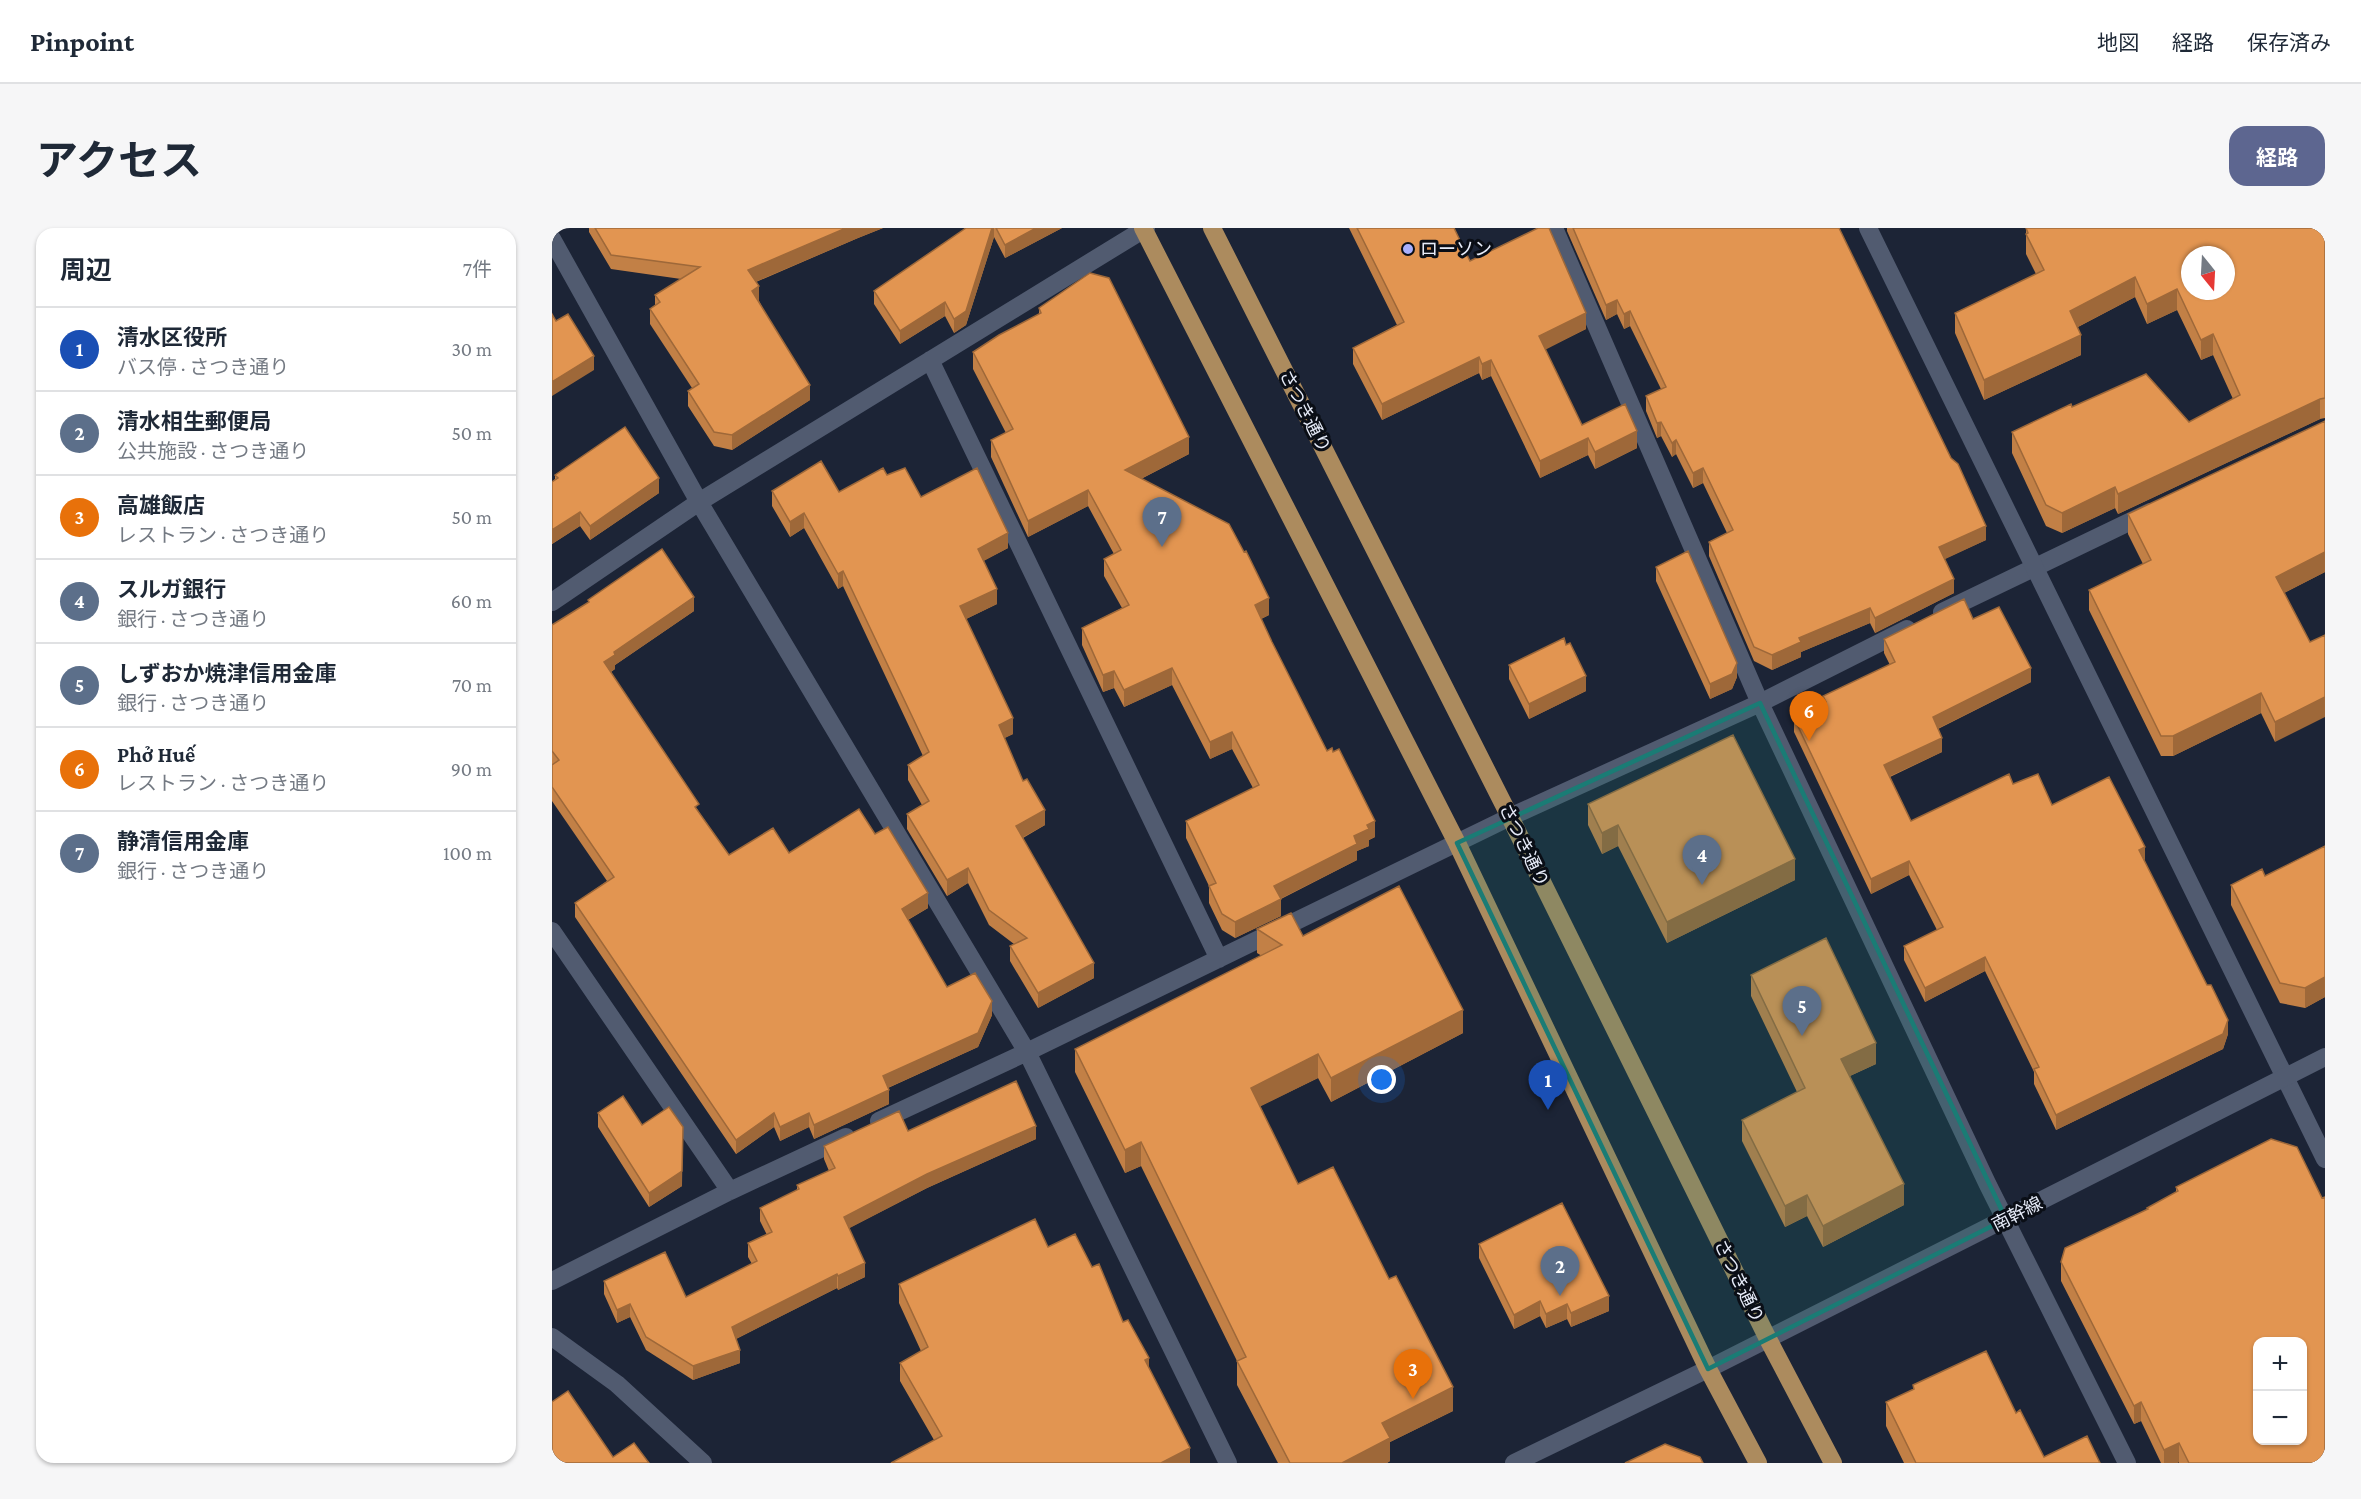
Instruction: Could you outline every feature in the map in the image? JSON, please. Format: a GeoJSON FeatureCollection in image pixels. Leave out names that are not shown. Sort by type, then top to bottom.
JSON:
{"type":"FeatureCollection","features":[{"type":"Feature","properties":{"kind":"highway"},"geometry":{"type":"LineString","coordinates":[[1144,228],[1457,843],[1708,1369],[1758,1463]]}},
{"type":"Feature","properties":{"kind":"highway","name":"さつき通り"},"geometry":{"type":"LineString","coordinates":[[1212,228],[1510,817],[1768,1339],[1833,1463]]}},
{"type":"Feature","properties":{"kind":"street"},"geometry":{"type":"LineString","coordinates":[[552,602],[699,502],[1144,228]]}},
{"type":"Feature","properties":{"kind":"street"},"geometry":{"type":"LineString","coordinates":[[1554,228],[1760,703],[1982,1172],[2127,1463]]}},
{"type":"Feature","properties":{"kind":"street"},"geometry":{"type":"LineString","coordinates":[[1868,228],[2325,1159]]}},
{"type":"Feature","properties":{"kind":"street"},"geometry":{"type":"LineString","coordinates":[[552,239],[699,502],[1027,1052],[1228,1463]]}},
{"type":"Feature","properties":{"kind":"street"},"geometry":{"type":"LineString","coordinates":[[930,360],[1219,958]]}},
{"type":"Feature","properties":{"kind":"street"},"geometry":{"type":"LineString","coordinates":[[552,1281],[730,1191],[1027,1052],[1510,817],[1760,703],[2033,566],[2163,506]]}},
{"type":"Feature","properties":{"kind":"street"},"geometry":{"type":"LineString","coordinates":[[552,931],[730,1191]]}},
{"type":"Feature","properties":{"kind":"street","name":"南幹線"},"geometry":{"type":"LineString","coordinates":[[1515,1463],[1768,1339],[2325,1057]]}},
{"type":"Feature","properties":{"kind":"street"},"geometry":{"type":"LineString","coordinates":[[552,1336],[617,1384],[703,1463]]}},
{"type":"Feature","properties":{"kind":"highlighted area"},"geometry":{"type":"Polygon","coordinates":[[[1760,703],[2006,1219],[1708,1369],[1457,843],[1760,703]]]}},
{"type":"Feature","properties":{"kind":"building"},"geometry":{"type":"Polygon","coordinates":[[[595,228],[846,228],[748,270],[759,286],[752,291],[810,385],[732,435],[714,432],[688,391],[699,384],[650,309],[660,302],[655,295],[700,267],[611,255],[595,228]]]}},
{"type":"Feature","properties":{"kind":"building"},"geometry":{"type":"Polygon","coordinates":[[[966,228],[992,228],[966,311],[954,319],[945,302],[900,331],[874,291],[966,228]]]}},
{"type":"Feature","properties":{"kind":"building"},"geometry":{"type":"Polygon","coordinates":[[[996,228],[1036,228],[1005,245],[996,228]]]}},
{"type":"Feature","properties":{"kind":"building"},"geometry":{"type":"Polygon","coordinates":[[[1357,228],[1454,228],[1470,261],[1538,228],[1549,228],[1586,313],[1539,336],[1582,425],[1625,404],[1637,431],[1595,452],[1588,438],[1540,461],[1491,360],[1482,364],[1479,357],[1382,404],[1353,348],[1404,322],[1357,228]]]}},
{"type":"Feature","properties":{"kind":"building"},"geometry":{"type":"Polygon","coordinates":[[[1573,228],[1839,228],[1951,458],[1958,464],[1986,526],[1939,547],[1954,579],[1875,618],[1870,608],[1799,638],[1801,642],[1772,655],[1754,647],[1709,542],[1733,530],[1703,468],[1693,473],[1676,440],[1672,443],[1661,422],[1657,423],[1646,396],[1666,387],[1630,311],[1624,314],[1617,300],[1606,305],[1573,228]]]}},
{"type":"Feature","properties":{"kind":"building"},"geometry":{"type":"Polygon","coordinates":[[[2026,228],[2325,228],[2325,398],[2118,494],[2115,487],[2062,513],[2046,505],[2012,432],[2071,404],[2072,407],[2146,374],[2189,422],[2240,395],[2213,334],[2201,340],[2182,300],[2235,300],[2235,246],[2181,246],[2181,298],[2177,289],[2147,304],[2135,277],[2070,311],[2081,335],[1984,380],[1955,313],[2044,270],[2026,234],[2028,233],[2026,228]]]}},
{"type":"Feature","properties":{"kind":"building"},"geometry":{"type":"Polygon","coordinates":[[[1090,273],[1109,278],[1189,437],[1125,470],[1229,524],[1244,552],[1246,551],[1269,598],[1255,605],[1272,642],[1327,751],[1332,748],[1333,752],[1339,749],[1375,821],[1367,825],[1369,829],[1354,836],[1357,844],[1274,886],[1281,899],[1235,922],[1222,914],[1209,886],[1216,883],[1186,821],[1259,785],[1232,732],[1210,742],[1172,668],[1124,690],[1114,671],[1103,675],[1082,628],[1129,605],[1104,559],[1121,550],[1088,490],[1028,521],[991,440],[1013,429],[973,352],[999,335],[1041,313],[1039,308],[1090,273]]]}},
{"type":"Feature","properties":{"kind":"building"},"geometry":{"type":"Polygon","coordinates":[[[552,314],[556,321],[568,314],[594,356],[552,382],[552,314]]]}},
{"type":"Feature","properties":{"kind":"building"},"geometry":{"type":"Polygon","coordinates":[[[2325,421],[2325,552],[2276,577],[2310,642],[2325,635],[2325,697],[2275,722],[2261,693],[2173,736],[2161,736],[2089,590],[2151,560],[2128,514],[2325,421]]]}},
{"type":"Feature","properties":{"kind":"building"},"geometry":{"type":"Polygon","coordinates":[[[625,427],[659,478],[590,526],[580,512],[552,530],[552,482],[558,478],[555,475],[625,427]]]}},
{"type":"Feature","properties":{"kind":"building"},"geometry":{"type":"Polygon","coordinates":[[[821,461],[839,492],[883,468],[887,475],[905,468],[921,497],[977,468],[1008,533],[978,549],[997,589],[960,606],[1013,718],[999,725],[1023,781],[1027,779],[1045,810],[1016,826],[1094,963],[1038,993],[1010,946],[1027,938],[989,910],[968,868],[947,880],[907,814],[929,801],[908,765],[929,752],[843,571],[838,574],[804,513],[790,522],[772,491],[821,461]]]}},
{"type":"Feature","properties":{"kind":"building"},"geometry":{"type":"Polygon","coordinates":[[[662,549],[694,597],[614,652],[615,655],[604,662],[699,804],[695,807],[729,855],[773,828],[789,853],[859,809],[875,834],[888,827],[928,893],[902,909],[947,987],[975,973],[992,1001],[978,1033],[883,1076],[889,1090],[814,1125],[809,1113],[780,1127],[774,1113],[736,1140],[575,903],[614,877],[552,787],[552,765],[559,760],[552,751],[552,625],[589,602],[588,600],[662,549]]]}},
{"type":"Feature","properties":{"kind":"building"},"geometry":{"type":"Polygon","coordinates":[[[1688,551],[1737,663],[1732,674],[1710,684],[1656,567],[1688,551]]]}},
{"type":"Feature","properties":{"kind":"building"},"geometry":{"type":"Polygon","coordinates":[[[1964,599],[1973,619],[1999,607],[2031,668],[1933,717],[1942,738],[1884,765],[1911,821],[2009,774],[2013,784],[2038,774],[2052,805],[2109,777],[2145,847],[2139,850],[2207,985],[2211,985],[2228,1020],[2223,1034],[2056,1115],[2034,1069],[2039,1067],[1985,957],[1925,988],[1904,946],[1943,927],[1909,861],[1871,879],[1794,718],[1826,702],[1823,696],[1895,662],[1884,639],[1964,599]]]}},
{"type":"Feature","properties":{"kind":"building"},"geometry":{"type":"Polygon","coordinates":[[[1564,638],[1566,645],[1570,643],[1586,676],[1529,704],[1509,665],[1564,638]]]}},
{"type":"Feature","properties":{"kind":"building"},"geometry":{"type":"Polygon","coordinates":[[[1733,735],[1795,859],[1667,922],[1618,825],[1602,833],[1588,804],[1733,735]]]}},
{"type":"Feature","properties":{"kind":"building"},"geometry":{"type":"Polygon","coordinates":[[[2325,846],[2325,977],[2305,988],[2280,983],[2231,885],[2262,869],[2265,876],[2325,846]]]}},
{"type":"Feature","properties":{"kind":"building"},"geometry":{"type":"Polygon","coordinates":[[[1399,886],[1463,1010],[1331,1078],[1318,1054],[1251,1088],[1298,1184],[1333,1167],[1389,1279],[1396,1276],[1453,1387],[1382,1423],[1390,1438],[1342,1463],[1290,1463],[1237,1361],[1246,1357],[1141,1142],[1125,1150],[1075,1049],[1282,945],[1257,929],[1291,913],[1303,936],[1399,886]]]}},
{"type":"Feature","properties":{"kind":"building"},"geometry":{"type":"Polygon","coordinates":[[[1826,938],[1876,1043],[1841,1059],[1904,1184],[1823,1226],[1807,1195],[1785,1206],[1742,1120],[1805,1088],[1751,975],[1826,938]]]}},
{"type":"Feature","properties":{"kind":"building"},"geometry":{"type":"Polygon","coordinates":[[[1016,1081],[1036,1126],[927,1174],[844,1217],[865,1263],[838,1276],[837,1274],[732,1327],[740,1350],[693,1366],[646,1337],[630,1304],[617,1310],[604,1281],[665,1252],[686,1297],[757,1261],[748,1243],[772,1232],[760,1208],[799,1189],[797,1185],[835,1168],[824,1146],[899,1111],[908,1131],[1016,1081]]]}},
{"type":"Feature","properties":{"kind":"building"},"geometry":{"type":"Polygon","coordinates":[[[623,1096],[642,1125],[669,1107],[683,1127],[682,1171],[649,1193],[598,1113],[623,1096]]]}},
{"type":"Feature","properties":{"kind":"building"},"geometry":{"type":"Polygon","coordinates":[[[2271,1139],[2297,1147],[2322,1198],[2325,1197],[2325,1463],[2189,1463],[2179,1443],[2164,1450],[2141,1402],[2134,1406],[2061,1262],[2065,1248],[2148,1209],[2178,1191],[2176,1187],[2271,1139]]]}},
{"type":"Feature","properties":{"kind":"building"},"geometry":{"type":"Polygon","coordinates":[[[1562,1203],[1609,1296],[1571,1313],[1567,1304],[1546,1314],[1540,1301],[1514,1315],[1479,1244],[1562,1203]]]}},
{"type":"Feature","properties":{"kind":"building"},"geometry":{"type":"Polygon","coordinates":[[[1035,1219],[1048,1247],[1075,1234],[1092,1267],[1099,1264],[1123,1322],[1128,1320],[1149,1358],[1145,1360],[1190,1448],[1161,1463],[891,1463],[942,1436],[900,1363],[928,1347],[899,1284],[1035,1219]]]}},
{"type":"Feature","properties":{"kind":"building"},"geometry":{"type":"Polygon","coordinates":[[[1986,1351],[2016,1413],[2020,1410],[2044,1457],[2087,1436],[2100,1463],[1916,1463],[1886,1402],[1914,1389],[1913,1385],[1986,1351]]]}},
{"type":"Feature","properties":{"kind":"building"},"geometry":{"type":"Polygon","coordinates":[[[568,1391],[613,1457],[634,1443],[649,1463],[552,1463],[552,1402],[568,1391]]]}},
{"type":"Feature","properties":{"kind":"building"},"geometry":{"type":"Polygon","coordinates":[[[1665,1444],[1700,1457],[1703,1463],[1625,1463],[1665,1444]]]}},
{"type":"Feature","properties":{"kind":"place","name":"ローソン"},"geometry":{"type":"Point","coordinates":[1408,249]}},
{"type":"Feature","properties":{"kind":"place","name":"静清信用金庫"},"geometry":{"type":"Point","coordinates":[1162,547]}},
{"type":"Feature","properties":{"kind":"place","name":"Phở Huế"},"geometry":{"type":"Point","coordinates":[1809,741]}},
{"type":"Feature","properties":{"kind":"place","name":"スルガ銀行"},"geometry":{"type":"Point","coordinates":[1702,885]}},
{"type":"Feature","properties":{"kind":"place","name":"しずおか焼津信用金庫"},"geometry":{"type":"Point","coordinates":[1802,1036]}},
{"type":"Feature","properties":{"kind":"place","name":"清水区役所"},"geometry":{"type":"Point","coordinates":[1548,1110]}},
{"type":"Feature","properties":{"kind":"place","name":"清水相生郵便局"},"geometry":{"type":"Point","coordinates":[1560,1296]}},
{"type":"Feature","properties":{"kind":"place","name":"高雄飯店"},"geometry":{"type":"Point","coordinates":[1413,1399]}}]}
